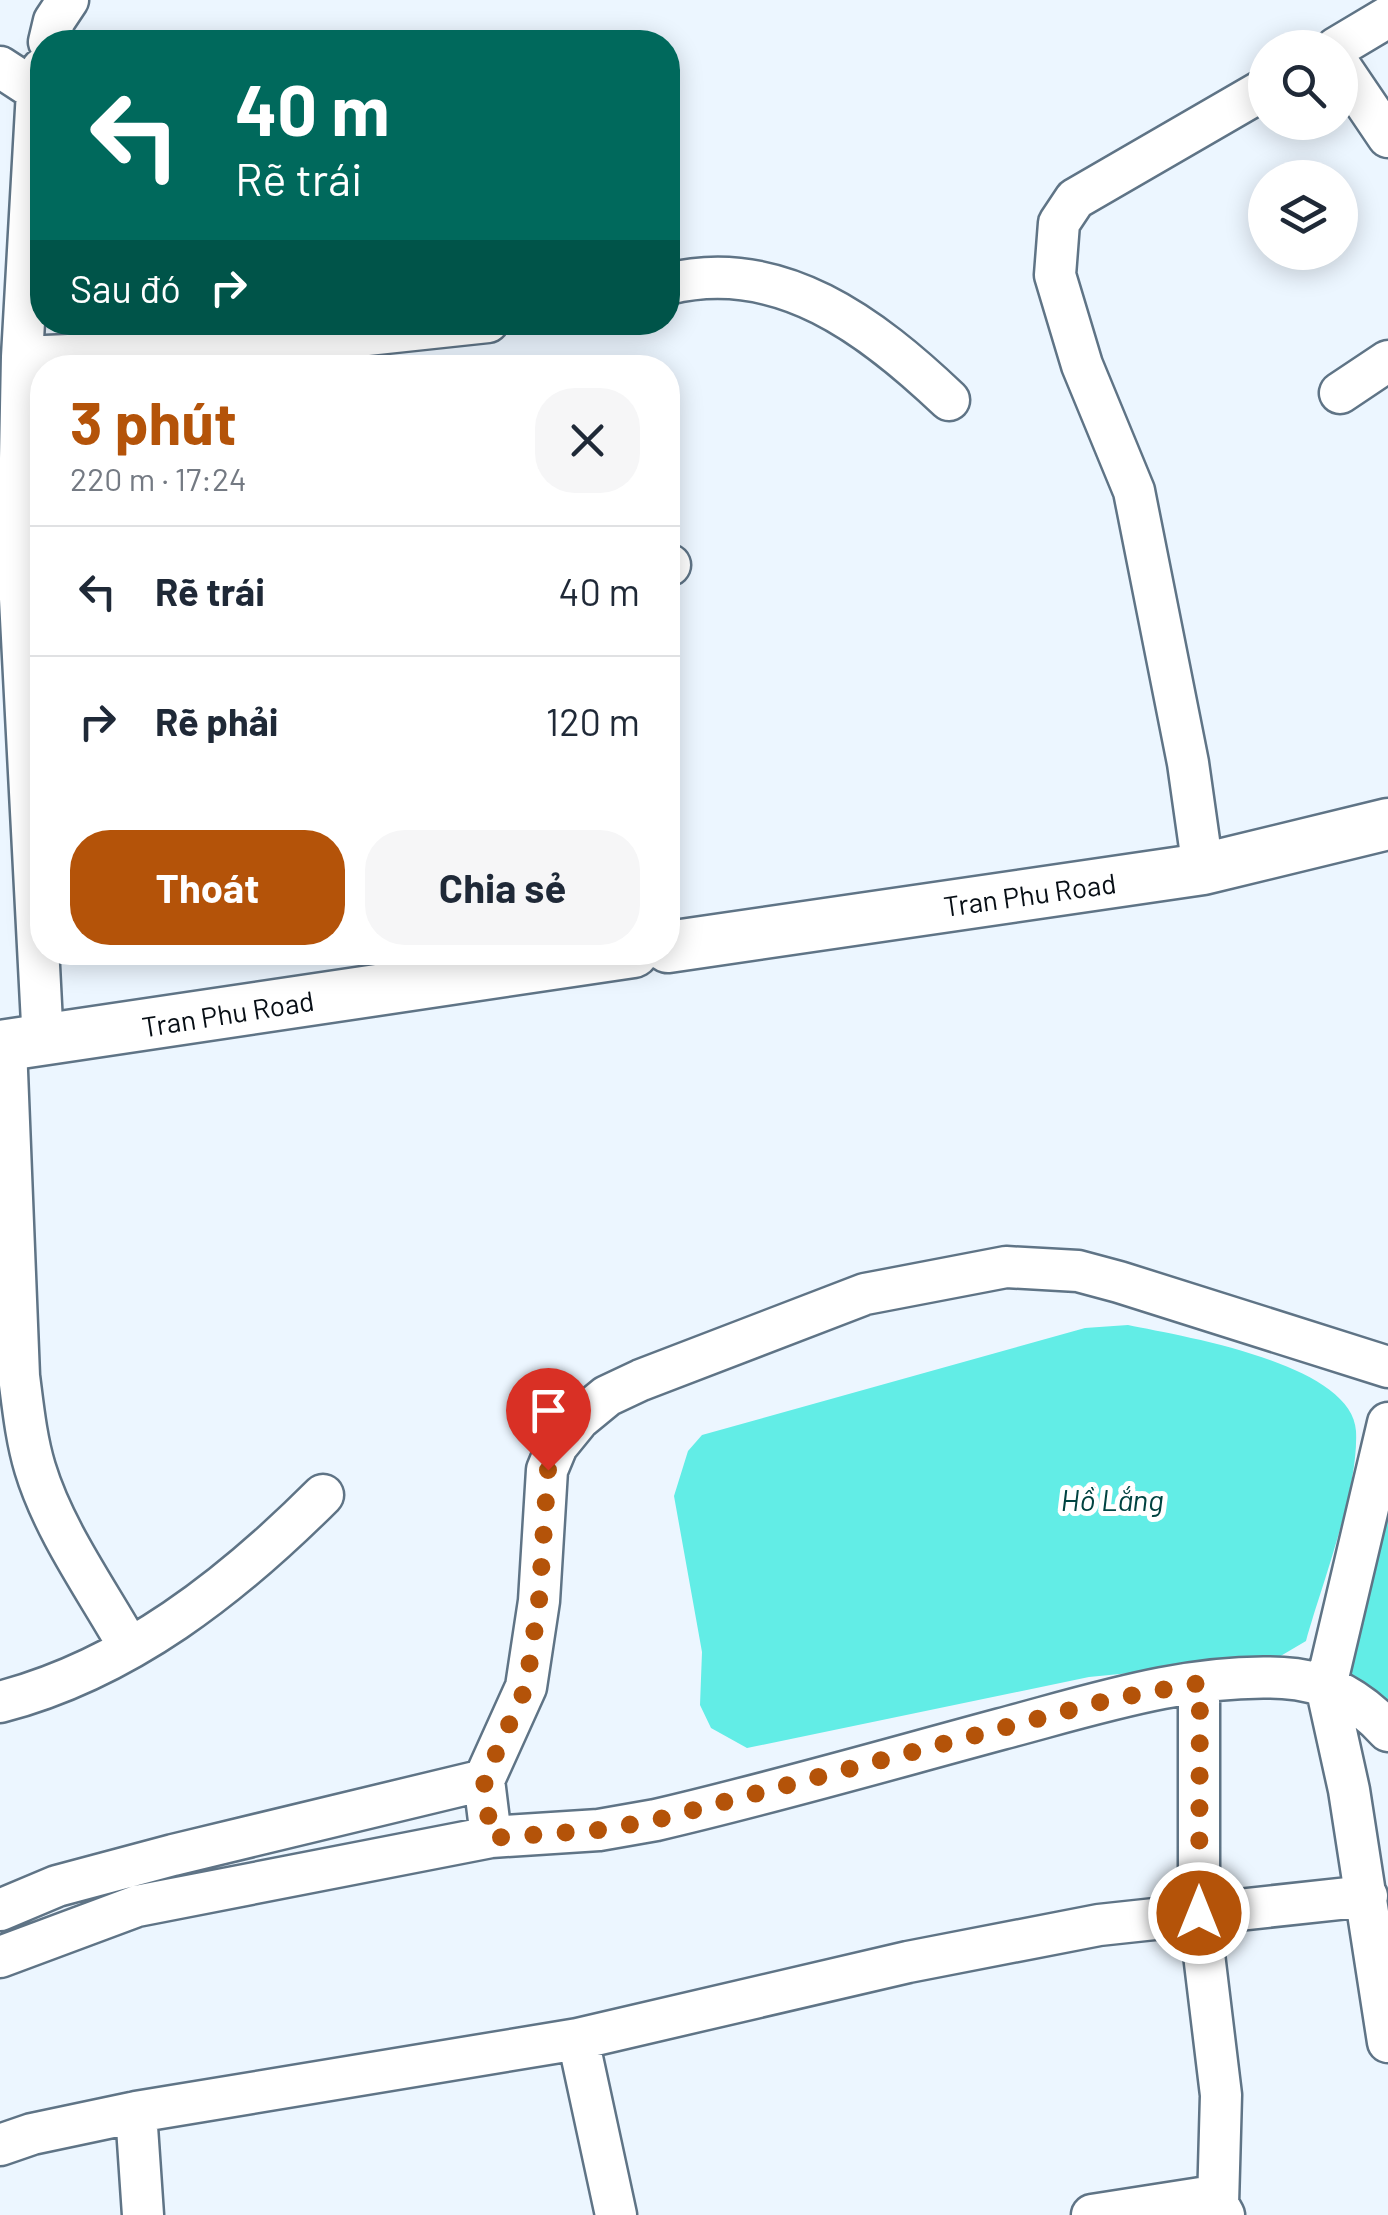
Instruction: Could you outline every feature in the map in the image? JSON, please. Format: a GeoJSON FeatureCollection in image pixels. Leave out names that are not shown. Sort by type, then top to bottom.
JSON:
{"type":"FeatureCollection","features":[{"type":"Feature","properties":{"kind":"street"},"geometry":{"type":"LineString","coordinates":[[52,30],[68,0]]}},
{"type":"Feature","properties":{"kind":"street"},"geometry":{"type":"LineString","coordinates":[[1358,35],[1388,17]]}},
{"type":"Feature","properties":{"kind":"street"},"geometry":{"type":"LineString","coordinates":[[0,67],[30,77]]}},
{"type":"Feature","properties":{"kind":"street"},"geometry":{"type":"LineString","coordinates":[[1358,93],[1388,137]]}},
{"type":"Feature","properties":{"kind":"street"},"geometry":{"type":"LineString","coordinates":[[1203,869],[1152,564],[1134,491],[1060,300],[1054,246],[1059,224],[1075,199],[1248,99]]}},
{"type":"Feature","properties":{"kind":"street"},"geometry":{"type":"LineString","coordinates":[[30,234],[22,357],[18,560],[30,618]]}},
{"type":"Feature","properties":{"kind":"street"},"geometry":{"type":"LineString","coordinates":[[680,281],[765,281],[837,309],[890,343],[948,400]]}},
{"type":"Feature","properties":{"kind":"street"},"geometry":{"type":"LineString","coordinates":[[64,355],[254,346],[361,335]]}},
{"type":"Feature","properties":{"kind":"street"},"geometry":{"type":"LineString","coordinates":[[22,357],[30,357]]}},
{"type":"Feature","properties":{"kind":"street"},"geometry":{"type":"LineString","coordinates":[[1340,393],[1388,361]]}},
{"type":"Feature","properties":{"kind":"street"},"geometry":{"type":"LineString","coordinates":[[30,680],[16,1045],[19,1376],[35,1469],[52,1511],[129,1647]]}},
{"type":"Feature","properties":{"kind":"street","name":"Tran Phu Road"},"geometry":{"type":"LineString","coordinates":[[680,946],[1203,869],[1388,824]]}},
{"type":"Feature","properties":{"kind":"street","name":"Tran Phu Road"},"geometry":{"type":"LineString","coordinates":[[16,1045],[547,965]]}},
{"type":"Feature","properties":{"kind":"street"},"geometry":{"type":"LineString","coordinates":[[491,1838],[484,1780],[526,1687],[539,1601],[548,1470],[558,1446],[579,1419],[607,1396],[865,1294],[1006,1267],[1078,1271],[1388,1366]]}},
{"type":"Feature","properties":{"kind":"street"},"geometry":{"type":"LineString","coordinates":[[1388,1423],[1326,1686],[1366,1896],[1388,2042]]}},
{"type":"Feature","properties":{"kind":"street"},"geometry":{"type":"LineString","coordinates":[[0,1702],[39,1692],[185,1615],[231,1580],[323,1495]]}},
{"type":"Feature","properties":{"kind":"street"},"geometry":{"type":"LineString","coordinates":[[0,1957],[137,1906],[491,1838],[599,1830],[656,1820],[1112,1699],[1200,1683],[1285,1678],[1326,1686],[1350,1697],[1388,1732]]}},
{"type":"Feature","properties":{"kind":"street"},"geometry":{"type":"LineString","coordinates":[[1092,2215],[1200,2198],[1221,2210],[1221,2095],[1199,1913],[1200,1683]]}},
{"type":"Feature","properties":{"kind":"street"},"geometry":{"type":"LineString","coordinates":[[0,1910],[57,1886],[484,1780]]}},
{"type":"Feature","properties":{"kind":"street"},"geometry":{"type":"LineString","coordinates":[[0,2145],[32,2134],[136,2112],[578,2039],[1014,1940],[1199,1913],[1366,1896]]}},
{"type":"Feature","properties":{"kind":"street"},"geometry":{"type":"LineString","coordinates":[[578,2039],[616,2215]]}},
{"type":"Feature","properties":{"kind":"street"},"geometry":{"type":"LineString","coordinates":[[136,2112],[143,2215]]}},
{"type":"Feature","properties":{"kind":"water","name":"Hồ Lắng"},"geometry":{"type":"Polygon","coordinates":[[[1128,1325],[1222,1345],[1296,1370],[1326,1387],[1347,1407],[1356,1431],[1352,1480],[1306,1641],[1262,1667],[1212,1665],[1089,1677],[747,1748],[711,1728],[700,1705],[702,1652],[674,1496],[688,1451],[702,1435],[1085,1328],[1128,1325]]]}},
{"type":"Feature","properties":{"kind":"water"},"geometry":{"type":"Polygon","coordinates":[[[1388,1475],[1388,1710],[1344,1671],[1388,1475]]]}},
{"type":"Feature","properties":{"kind":"route"},"geometry":{"type":"LineString","coordinates":[[548,1470],[539,1601],[526,1687],[484,1780],[491,1838],[546,1836],[656,1820],[1112,1699],[1200,1683],[1199,1913]]}}]}
